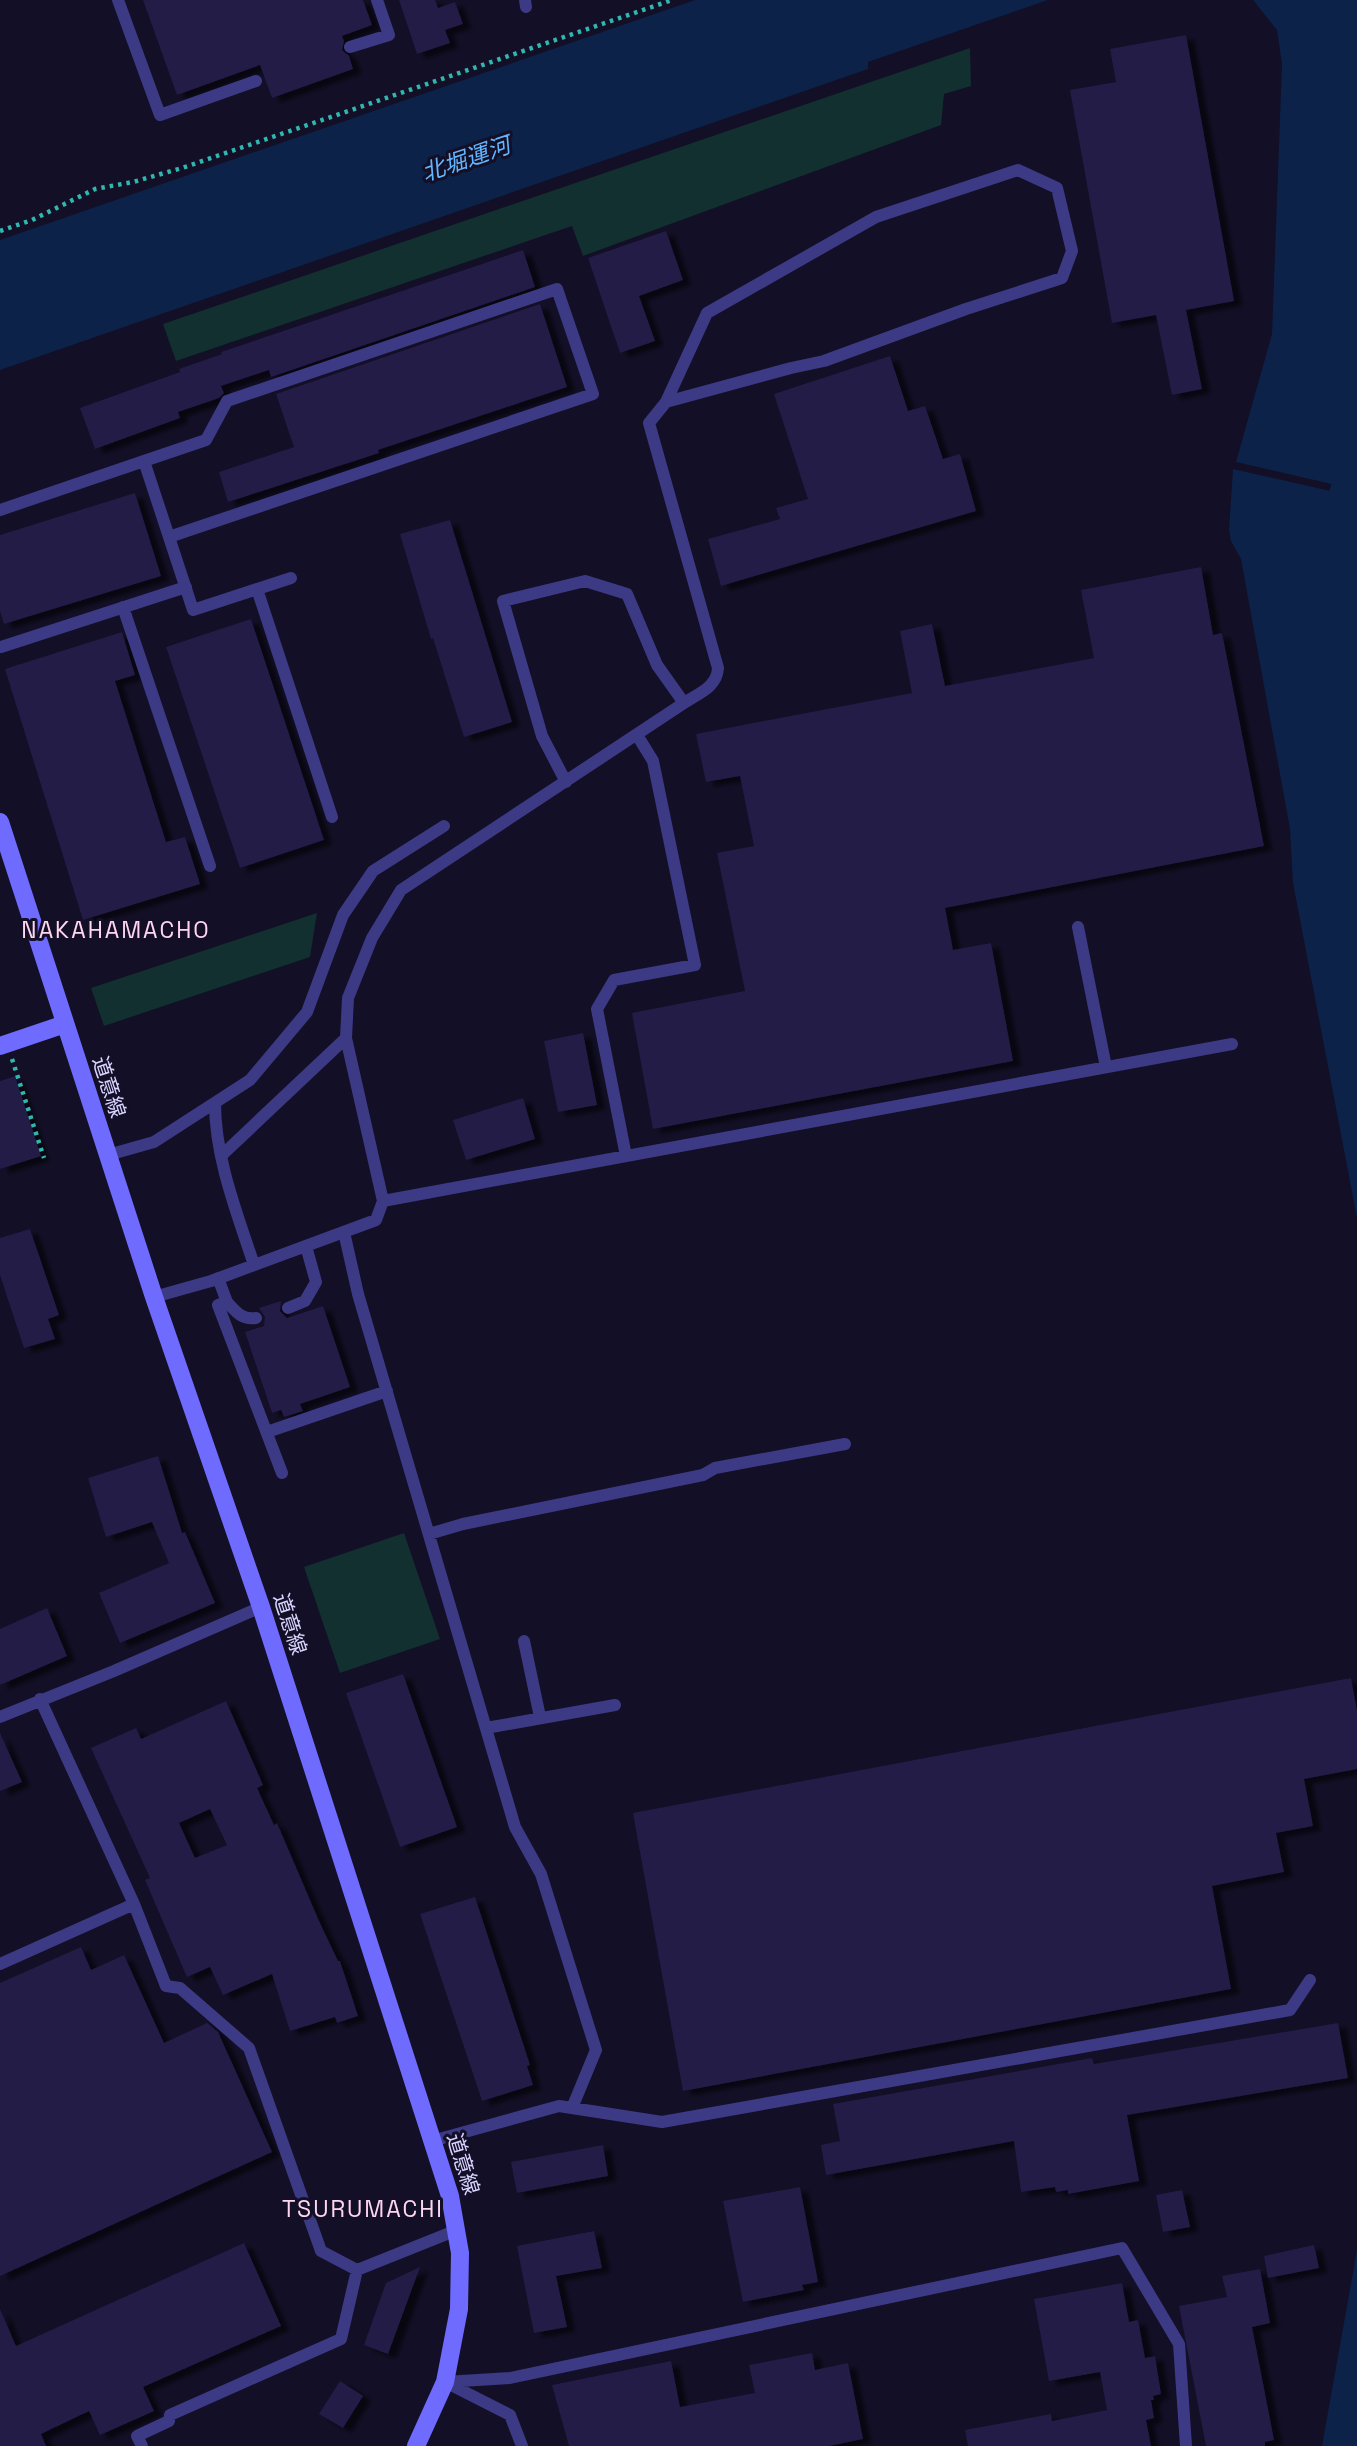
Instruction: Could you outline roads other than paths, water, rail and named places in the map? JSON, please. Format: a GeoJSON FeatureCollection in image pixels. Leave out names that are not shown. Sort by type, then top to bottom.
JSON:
{"type":"FeatureCollection","features":[{"type":"Feature","properties":{"kind":"street","name":"道意線"},"geometry":{"type":"LineString","coordinates":[[0,822],[154,1297],[261,1607],[450,2196],[460,2253],[459,2309],[445,2382],[415,2446]]}},
{"type":"Feature","properties":{"kind":"street"},"geometry":{"type":"LineString","coordinates":[[6,1052],[65,1024]]}},
{"type":"Feature","properties":{"kind":"lane"},"geometry":{"type":"LineString","coordinates":[[118,0],[160,115],[256,81]]}},
{"type":"Feature","properties":{"kind":"lane"},"geometry":{"type":"LineString","coordinates":[[350,47],[389,35],[377,0]]}},
{"type":"Feature","properties":{"kind":"lane"},"geometry":{"type":"LineString","coordinates":[[154,1297],[218,1278],[376,1220],[383,1201],[346,1038],[348,998],[372,938],[401,890],[637,735],[713,684],[717,678],[718,668],[649,423],[666,402],[707,313],[876,217],[1018,170],[1058,188],[1072,251],[1062,278],[966,309],[824,361],[666,402]]}},
{"type":"Feature","properties":{"kind":"lane"},"geometry":{"type":"LineString","coordinates":[[0,510],[206,440],[227,401],[557,289],[593,394],[169,537]]}},
{"type":"Feature","properties":{"kind":"lane"},"geometry":{"type":"LineString","coordinates":[[144,461],[193,610],[291,578]]}},
{"type":"Feature","properties":{"kind":"lane"},"geometry":{"type":"LineString","coordinates":[[566,782],[542,736],[503,601],[585,581],[627,594],[657,666],[684,703]]}},
{"type":"Feature","properties":{"kind":"lane"},"geometry":{"type":"LineString","coordinates":[[1,647],[186,587]]}},
{"type":"Feature","properties":{"kind":"lane"},"geometry":{"type":"LineString","coordinates":[[257,589],[332,817]]}},
{"type":"Feature","properties":{"kind":"lane"},"geometry":{"type":"LineString","coordinates":[[123,607],[210,866]]}},
{"type":"Feature","properties":{"kind":"lane"},"geometry":{"type":"LineString","coordinates":[[626,1156],[597,1009],[614,980],[695,965],[653,761],[637,735]]}},
{"type":"Feature","properties":{"kind":"lane"},"geometry":{"type":"LineString","coordinates":[[107,1155],[154,1142],[250,1080],[307,1012],[343,915],[373,871],[444,825]]}},
{"type":"Feature","properties":{"kind":"lane"},"geometry":{"type":"LineString","coordinates":[[1078,928],[1106,1067]]}},
{"type":"Feature","properties":{"kind":"lane"},"geometry":{"type":"LineString","coordinates":[[221,1156],[346,1038]]}},
{"type":"Feature","properties":{"kind":"lane"},"geometry":{"type":"LineString","coordinates":[[383,1201],[1232,1044]]}},
{"type":"Feature","properties":{"kind":"lane"},"geometry":{"type":"LineString","coordinates":[[215,1103],[215,1123],[221,1156],[254,1265]]}},
{"type":"Feature","properties":{"kind":"lane"},"geometry":{"type":"LineString","coordinates":[[344,1232],[358,1294],[515,1827],[541,1874],[596,2050],[572,2108]]}},
{"type":"Feature","properties":{"kind":"lane"},"geometry":{"type":"LineString","coordinates":[[288,1308],[305,1301],[316,1282],[306,1246]]}},
{"type":"Feature","properties":{"kind":"lane"},"geometry":{"type":"LineString","coordinates":[[218,1278],[227,1302],[238,1314],[249,1319],[256,1318]]}},
{"type":"Feature","properties":{"kind":"lane"},"geometry":{"type":"LineString","coordinates":[[227,1302],[218,1305],[282,1474]]}},
{"type":"Feature","properties":{"kind":"lane"},"geometry":{"type":"LineString","coordinates":[[267,1432],[387,1391]]}},
{"type":"Feature","properties":{"kind":"lane"},"geometry":{"type":"LineString","coordinates":[[429,1534],[463,1524],[703,1475],[715,1468],[845,1444]]}},
{"type":"Feature","properties":{"kind":"lane"},"geometry":{"type":"LineString","coordinates":[[0,1717],[261,1607]]}},
{"type":"Feature","properties":{"kind":"lane"},"geometry":{"type":"LineString","coordinates":[[524,1641],[540,1717]]}},
{"type":"Feature","properties":{"kind":"lane"},"geometry":{"type":"LineString","coordinates":[[40,1699],[134,1903],[166,1986],[180,1988],[248,2048],[321,2252],[357,2270],[457,2230]]}},
{"type":"Feature","properties":{"kind":"lane"},"geometry":{"type":"LineString","coordinates":[[486,1728],[615,1705]]}},
{"type":"Feature","properties":{"kind":"lane"},"geometry":{"type":"LineString","coordinates":[[0,1964],[134,1903]]}},
{"type":"Feature","properties":{"kind":"lane"},"geometry":{"type":"LineString","coordinates":[[432,2141],[559,2106],[662,2122],[1290,2010],[1310,1980]]}},
{"type":"Feature","properties":{"kind":"lane"},"geometry":{"type":"LineString","coordinates":[[445,2382],[510,2378],[1122,2248],[1179,2344],[1186,2446]]}},
{"type":"Feature","properties":{"kind":"lane"},"geometry":{"type":"LineString","coordinates":[[142,2446],[137,2436],[169,2421],[170,2415],[341,2339],[357,2270]]}},
{"type":"Feature","properties":{"kind":"lane"},"geometry":{"type":"LineString","coordinates":[[445,2382],[510,2415],[522,2446]]}},
{"type":"Feature","properties":{"kind":"water","name":"北堀運河"},"geometry":{"type":"Polygon","coordinates":[[[695,0],[1048,0],[868,62],[868,69],[0,370],[0,240],[695,0]]]}},
{"type":"Feature","properties":{"kind":"water"},"geometry":{"type":"Polygon","coordinates":[[[1253,0],[1357,0],[1357,490],[1236,462],[1272,334],[1282,64],[1277,30],[1253,0]]]}},
{"type":"Feature","properties":{"kind":"water"},"geometry":{"type":"Polygon","coordinates":[[[1233,469],[1357,497],[1357,1218],[1293,883],[1290,829],[1241,559],[1231,541],[1229,530],[1233,469]]]}},
{"type":"Feature","properties":{"kind":"water"},"geometry":{"type":"Polygon","coordinates":[[[1357,2250],[1357,2446],[1322,2446],[1357,2250]]]}},
{"type":"Feature","properties":{"kind":"waterway"},"geometry":{"type":"LineString","coordinates":[[1335,546],[1334,536],[1357,473]]}},
{"type":"Feature","properties":{"kind":"district","name":"NAKAHAMACHO"},"geometry":{"type":"Point","coordinates":[116,930]}},
{"type":"Feature","properties":{"kind":"district","name":"TSURUMACHI"},"geometry":{"type":"Point","coordinates":[363,2209]}}]}
